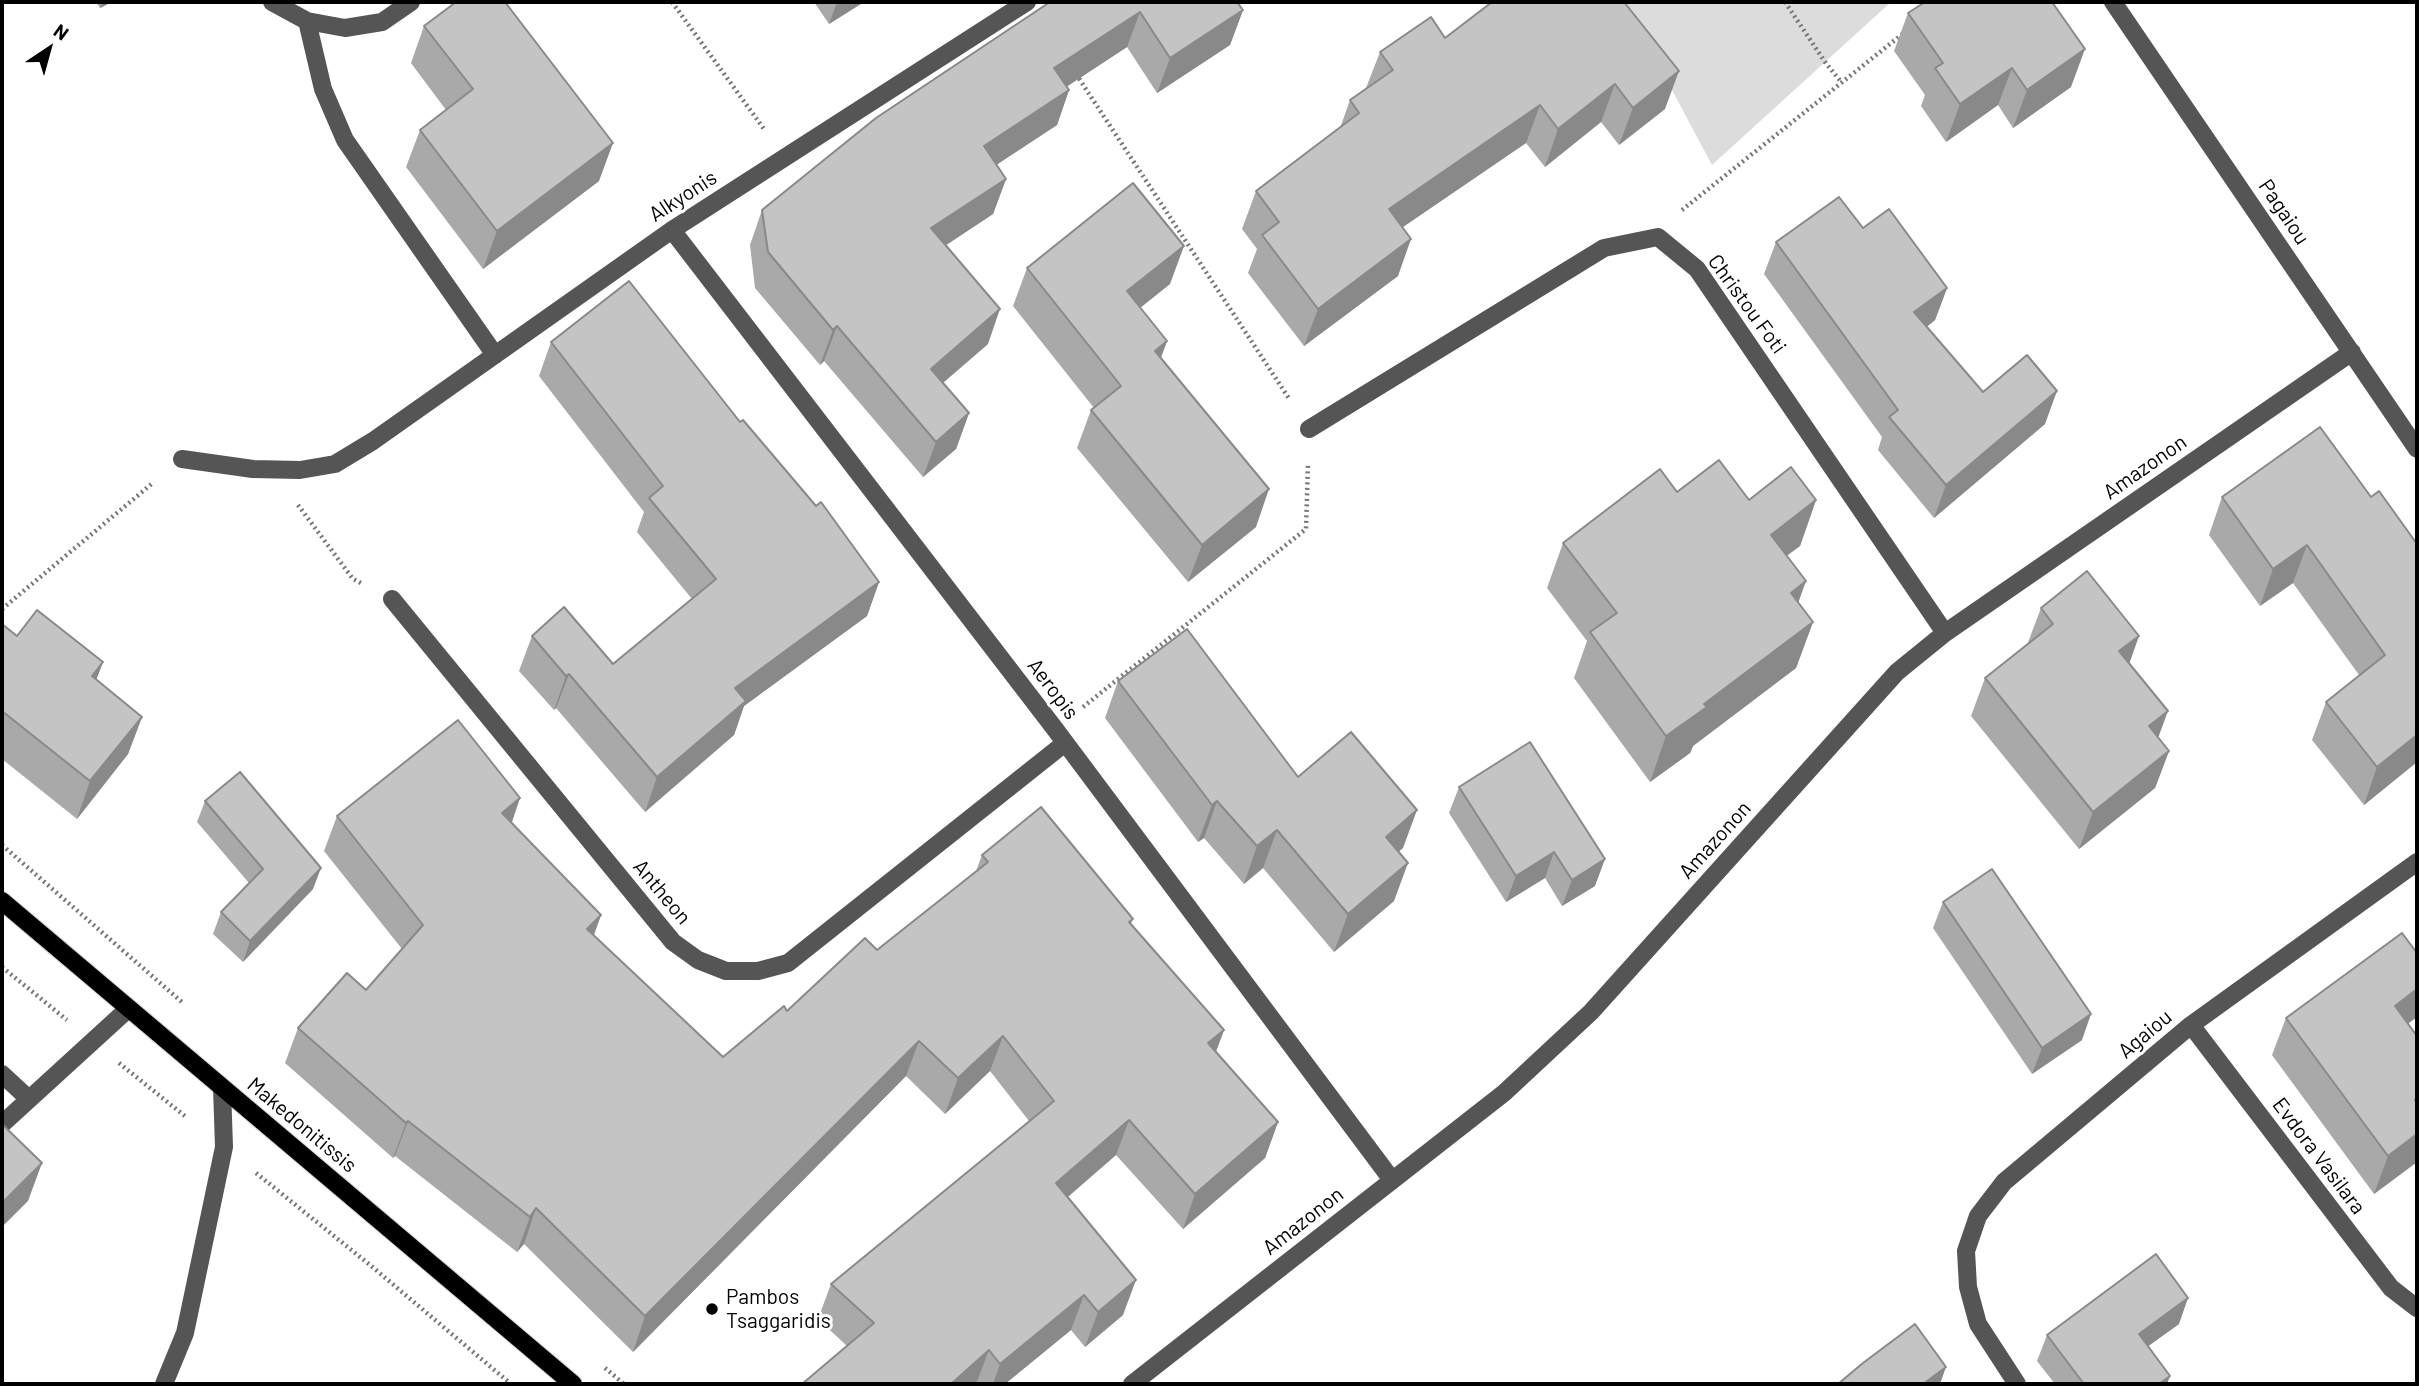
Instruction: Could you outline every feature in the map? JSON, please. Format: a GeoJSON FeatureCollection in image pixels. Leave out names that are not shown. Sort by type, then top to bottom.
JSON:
{"type":"FeatureCollection","features":[{"type":"Feature","properties":{"kind":"main road","name":"Makedonitissis"},"geometry":{"type":"LineString","coordinates":[[2,901],[573,1384]]}},
{"type":"Feature","properties":{"kind":"street"},"geometry":{"type":"LineString","coordinates":[[272,2],[307,21],[345,28],[382,22],[411,2]]}},
{"type":"Feature","properties":{"kind":"street","name":"Alkyonis"},"geometry":{"type":"LineString","coordinates":[[182,460],[253,469],[300,470],[335,464],[373,441],[672,230],[1027,2]]}},
{"type":"Feature","properties":{"kind":"street","name":"Pagaiou"},"geometry":{"type":"LineString","coordinates":[[2113,2],[2417,449]]}},
{"type":"Feature","properties":{"kind":"street"},"geometry":{"type":"LineString","coordinates":[[307,21],[323,89],[345,140],[495,355]]}},
{"type":"Feature","properties":{"kind":"street","name":"Aeropis"},"geometry":{"type":"LineString","coordinates":[[672,230],[1060,736],[1392,1180]]}},
{"type":"Feature","properties":{"kind":"street"},"geometry":{"type":"LineString","coordinates":[[1309,429],[1605,248],[1658,237]]}},
{"type":"Feature","properties":{"kind":"street","name":"Christou Foti"},"geometry":{"type":"LineString","coordinates":[[1658,237],[1697,269],[1945,634]]}},
{"type":"Feature","properties":{"kind":"street","name":"Amazonon"},"geometry":{"type":"LineString","coordinates":[[1132,1384],[1504,1093],[1591,1012],[1896,672],[1945,634],[2352,352]]}},
{"type":"Feature","properties":{"kind":"street","name":"Antheon"},"geometry":{"type":"LineString","coordinates":[[392,599],[673,942],[698,960],[726,971],[758,971],[788,963],[1060,736]]}},
{"type":"Feature","properties":{"kind":"street","name":"Agaiou"},"geometry":{"type":"LineString","coordinates":[[2018,1384],[1978,1324],[1968,1287],[1966,1251],[1978,1216],[2004,1182],[2191,1025],[2417,862]]}},
{"type":"Feature","properties":{"kind":"street"},"geometry":{"type":"LineString","coordinates":[[2,1124],[128,1009]]}},
{"type":"Feature","properties":{"kind":"street","name":"Evdora Vasilara"},"geometry":{"type":"LineString","coordinates":[[2191,1025],[2392,1288],[2417,1308]]}},
{"type":"Feature","properties":{"kind":"street"},"geometry":{"type":"LineString","coordinates":[[2,1074],[29,1099]]}},
{"type":"Feature","properties":{"kind":"street"},"geometry":{"type":"LineString","coordinates":[[164,1384],[185,1334],[223,1147],[222,1088]]}},
{"type":"Feature","properties":{"kind":"path"},"geometry":{"type":"LineString","coordinates":[[672,2],[785,157]]}},
{"type":"Feature","properties":{"kind":"path"},"geometry":{"type":"LineString","coordinates":[[1785,2],[1842,83]]}},
{"type":"Feature","properties":{"kind":"path"},"geometry":{"type":"LineString","coordinates":[[1658,237],[1686,205],[1912,26]]}},
{"type":"Feature","properties":{"kind":"path"},"geometry":{"type":"LineString","coordinates":[[1060,736],[1306,529],[1309,429],[1074,71]]}},
{"type":"Feature","properties":{"kind":"path"},"geometry":{"type":"LineString","coordinates":[[2,609],[182,460]]}},
{"type":"Feature","properties":{"kind":"path"},"geometry":{"type":"LineString","coordinates":[[300,470],[298,504],[354,579],[392,599]]}},
{"type":"Feature","properties":{"kind":"shaded area"},"geometry":{"type":"Polygon","coordinates":[[[1625,2],[1891,2],[1712,165],[1625,2]]]}},
{"type":"Feature","properties":{"kind":"building"},"geometry":{"type":"Polygon","coordinates":[[[456,2],[505,2],[613,143],[497,231],[420,130],[473,89],[424,26],[456,2]]]}},
{"type":"Feature","properties":{"kind":"building"},"geometry":{"type":"Polygon","coordinates":[[[1050,2],[1237,2],[1243,10],[1170,58],[1140,12],[1054,68],[1069,90],[984,146],[1006,179],[931,228],[1000,309],[931,369],[969,413],[936,442],[837,326],[833,330],[768,252],[762,210],[876,118],[1050,2]]]}},
{"type":"Feature","properties":{"kind":"building"},"geometry":{"type":"Polygon","coordinates":[[[1492,2],[1624,2],[1679,71],[1633,108],[1615,84],[1558,129],[1540,105],[1389,209],[1411,239],[1318,309],[1262,235],[1279,222],[1256,191],[1359,113],[1350,100],[1393,70],[1380,52],[1431,17],[1445,38],[1492,2]]]}},
{"type":"Feature","properties":{"kind":"building"},"geometry":{"type":"Polygon","coordinates":[[[1925,2],[2052,2],[2085,49],[2027,90],[2012,68],[1960,104],[1935,68],[1943,63],[1908,13],[1925,2]]]}},
{"type":"Feature","properties":{"kind":"building"},"geometry":{"type":"Polygon","coordinates":[[[1133,183],[1184,246],[1127,291],[1167,341],[1155,351],[1269,489],[1202,545],[1091,410],[1121,386],[1027,268],[1133,183]]]}},
{"type":"Feature","properties":{"kind":"building"},"geometry":{"type":"Polygon","coordinates":[[[1839,197],[1863,228],[1889,209],[1947,288],[1914,312],[1983,392],[2027,355],[2057,391],[1946,485],[1889,417],[1898,410],[1776,242],[1839,197]]]}},
{"type":"Feature","properties":{"kind":"building"},"geometry":{"type":"Polygon","coordinates":[[[629,281],[740,422],[743,420],[816,506],[821,502],[879,582],[735,688],[746,701],[657,777],[569,674],[566,676],[532,636],[564,607],[613,664],[716,579],[649,498],[663,486],[551,342],[629,281]]]}},
{"type":"Feature","properties":{"kind":"building"},"geometry":{"type":"Polygon","coordinates":[[[2320,427],[2371,497],[2379,491],[2417,544],[2417,735],[2377,767],[2326,702],[2385,655],[2307,545],[2273,569],[2222,497],[2320,427]]]}},
{"type":"Feature","properties":{"kind":"building"},"geometry":{"type":"Polygon","coordinates":[[[1719,460],[1749,500],[1791,467],[1816,500],[1771,535],[1806,581],[1791,593],[1813,622],[1704,704],[1707,707],[1666,736],[1590,632],[1617,613],[1563,543],[1660,469],[1677,492],[1719,460]]]}},
{"type":"Feature","properties":{"kind":"building"},"geometry":{"type":"Polygon","coordinates":[[[2087,571],[2139,636],[2119,651],[2168,711],[2149,726],[2169,751],[2093,812],[1985,678],[2053,624],[2041,608],[2087,571]]]}},
{"type":"Feature","properties":{"kind":"building"},"geometry":{"type":"Polygon","coordinates":[[[37,610],[103,662],[92,676],[142,717],[90,781],[2,711],[2,624],[17,636],[37,610]]]}},
{"type":"Feature","properties":{"kind":"building"},"geometry":{"type":"Polygon","coordinates":[[[1187,629],[1298,777],[1351,732],[1417,810],[1386,837],[1408,863],[1348,914],[1277,830],[1257,846],[1217,801],[1212,805],[1118,681],[1187,629]]]}},
{"type":"Feature","properties":{"kind":"building"},"geometry":{"type":"Polygon","coordinates":[[[458,720],[520,798],[502,813],[601,915],[587,929],[723,1057],[784,1006],[787,1011],[865,938],[877,950],[988,862],[982,855],[1041,807],[1133,919],[1129,922],[1224,1030],[1208,1043],[1278,1122],[1195,1194],[1129,1120],[1056,1183],[1136,1280],[1098,1312],[1084,1295],[1000,1364],[989,1350],[951,1384],[802,1384],[874,1323],[831,1284],[1054,1101],[1003,1036],[958,1078],[919,1041],[645,1316],[536,1208],[530,1217],[408,1121],[406,1123],[298,1028],[347,973],[366,990],[423,925],[337,816],[458,720]]]}},
{"type":"Feature","properties":{"kind":"building"},"geometry":{"type":"Polygon","coordinates":[[[1530,742],[1605,859],[1572,880],[1554,852],[1516,876],[1459,787],[1530,742]]]}},
{"type":"Feature","properties":{"kind":"building"},"geometry":{"type":"Polygon","coordinates":[[[240,772],[321,868],[250,941],[221,912],[263,869],[205,801],[240,772]]]}},
{"type":"Feature","properties":{"kind":"building"},"geometry":{"type":"Polygon","coordinates":[[[1992,869],[2091,1014],[2042,1048],[1943,902],[1992,869]]]}},
{"type":"Feature","properties":{"kind":"building"},"geometry":{"type":"Polygon","coordinates":[[[2402,933],[2417,953],[2417,989],[2395,1006],[2417,1036],[2417,1134],[2388,1156],[2286,1018],[2402,933]]]}},
{"type":"Feature","properties":{"kind":"building"},"geometry":{"type":"Polygon","coordinates":[[[2,1124],[42,1163],[2,1203],[2,1124]]]}},
{"type":"Feature","properties":{"kind":"building"},"geometry":{"type":"Polygon","coordinates":[[[2156,1254],[2188,1298],[2139,1334],[2170,1376],[2159,1384],[2084,1384],[2047,1335],[2156,1254]]]}},
{"type":"Feature","properties":{"kind":"building"},"geometry":{"type":"Polygon","coordinates":[[[1915,1324],[1946,1367],[1923,1384],[1838,1384],[1863,1363],[1915,1324]]]}},
{"type":"Feature","properties":{"kind":"place","name":"Pambos Tsaggaridis"},"geometry":{"type":"Point","coordinates":[712,1309]}}]}
